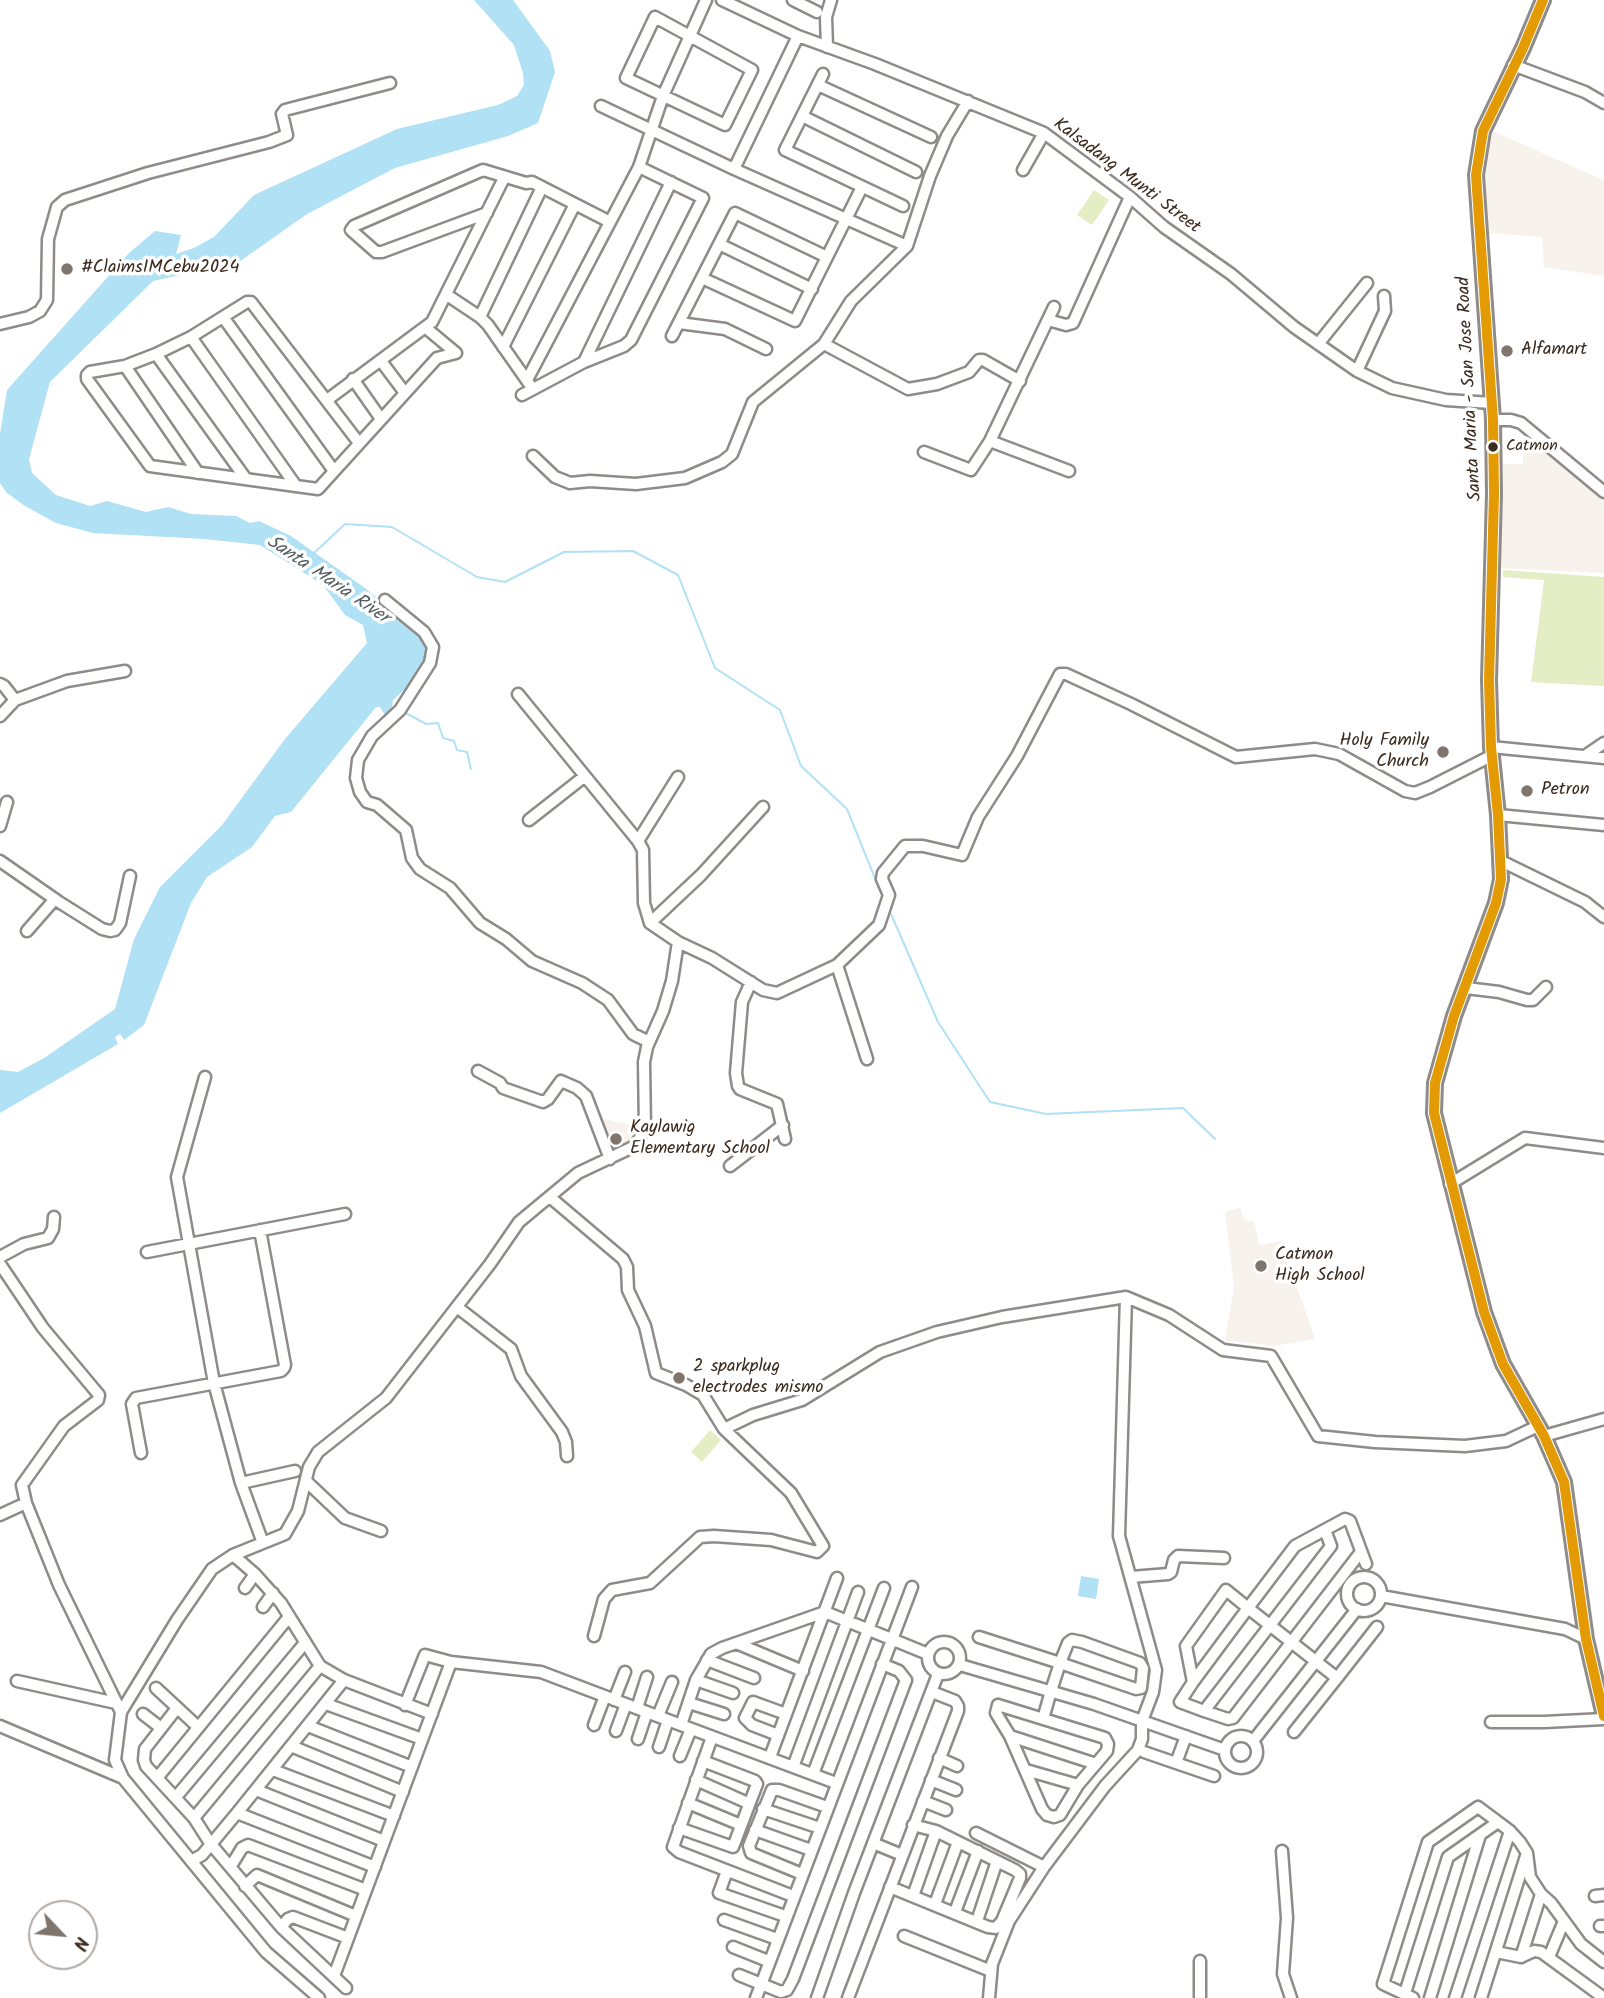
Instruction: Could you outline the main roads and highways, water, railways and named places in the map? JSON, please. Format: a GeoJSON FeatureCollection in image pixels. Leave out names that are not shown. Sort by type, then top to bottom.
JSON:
{"type":"FeatureCollection","features":[{"type":"Feature","properties":{"kind":"main road","name":"Santa Maria - San Jose Road"},"geometry":{"type":"LineString","coordinates":[[1543,0],[1523,48],[1482,131],[1476,175],[1493,420],[1494,494],[1489,680],[1491,752],[1501,861],[1496,903],[1454,1016],[1435,1083],[1434,1113],[1484,1312],[1503,1364],[1541,1431],[1564,1482],[1586,1639],[1604,1718]]}},
{"type":"Feature","properties":{"kind":"water","name":"Santa Maria River"},"geometry":{"type":"Polygon","coordinates":[[[474,0],[513,0],[550,51],[555,72],[538,123],[508,136],[395,168],[307,214],[239,262],[153,281],[50,382],[29,459],[32,473],[56,495],[90,506],[107,501],[146,512],[168,507],[191,514],[236,516],[250,523],[259,521],[291,536],[365,588],[412,628],[427,644],[428,655],[416,679],[393,700],[391,713],[386,717],[380,707],[376,707],[291,812],[275,816],[252,847],[207,877],[191,903],[144,1025],[124,1040],[120,1034],[115,1037],[118,1044],[0,1113],[0,1070],[18,1072],[44,1058],[115,1009],[134,939],[160,887],[222,825],[285,739],[367,643],[363,625],[345,615],[323,585],[260,545],[93,533],[56,523],[25,506],[7,493],[0,483],[0,434],[7,390],[129,253],[155,231],[181,235],[176,254],[194,248],[214,237],[254,195],[397,129],[498,105],[517,96],[524,85],[514,45],[474,0]]]}},
{"type":"Feature","properties":{"kind":"water"},"geometry":{"type":"Polygon","coordinates":[[[1081,1576],[1099,1579],[1096,1599],[1078,1596],[1081,1576]]]}},
{"type":"Feature","properties":{"kind":"waterway","name":"Santa Maria River"},"geometry":{"type":"LineString","coordinates":[[314,553],[345,524],[392,527],[477,577],[505,582],[564,552],[633,551],[678,575],[715,668],[780,710],[801,766],[847,809],[883,898]]}},
{"type":"Feature","properties":{"kind":"waterway"},"geometry":{"type":"LineString","coordinates":[[404,712],[426,724],[438,723],[443,738],[454,741],[457,750],[467,752],[471,769]]}},
{"type":"Feature","properties":{"kind":"waterway"},"geometry":{"type":"LineString","coordinates":[[891,914],[938,1022],[990,1102],[1046,1114],[1183,1108],[1215,1139]]}},
{"type":"Feature","properties":{"kind":"place","name":"#ClaimsIMCebu2024"},"geometry":{"type":"Point","coordinates":[67,269]}},
{"type":"Feature","properties":{"kind":"place","name":"Alfamart"},"geometry":{"type":"Point","coordinates":[1507,351]}},
{"type":"Feature","properties":{"kind":"place","name":"Catmon"},"geometry":{"type":"Point","coordinates":[1493,447]}},
{"type":"Feature","properties":{"kind":"place","name":"Holy Family Church"},"geometry":{"type":"Point","coordinates":[1443,752]}},
{"type":"Feature","properties":{"kind":"place","name":"Petron"},"geometry":{"type":"Point","coordinates":[1527,791]}},
{"type":"Feature","properties":{"kind":"place","name":"Kaylawig Elementary School"},"geometry":{"type":"Point","coordinates":[616,1139]}},
{"type":"Feature","properties":{"kind":"place","name":"Catmon High School"},"geometry":{"type":"Point","coordinates":[1261,1266]}},
{"type":"Feature","properties":{"kind":"place","name":"2 sparkplug electrodes mismo"},"geometry":{"type":"Point","coordinates":[679,1378]}}]}
